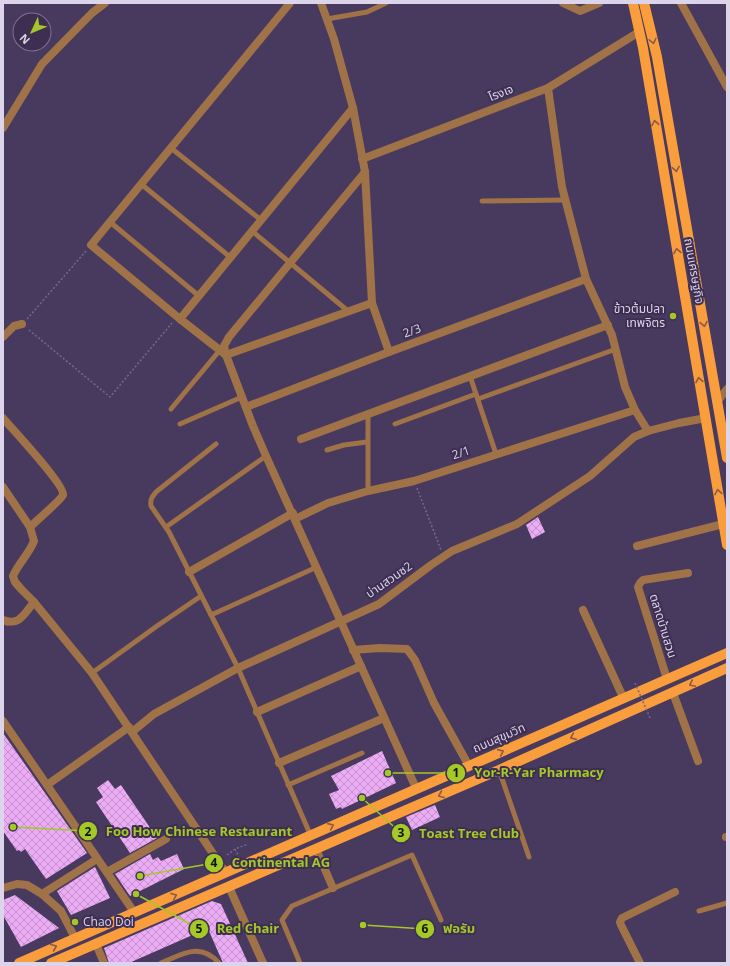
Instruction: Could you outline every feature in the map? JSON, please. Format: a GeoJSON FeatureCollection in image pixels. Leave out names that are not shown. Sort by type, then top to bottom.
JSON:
{"type":"FeatureCollection","features":[{"type":"Feature","properties":{"kind":"main road","name":"ถนนเศรษฐกิจ"},"geometry":{"type":"LineString","coordinates":[[633,3],[727,545]]}},
{"type":"Feature","properties":{"kind":"main road","name":"ถนนเศรษฐกิจ"},"geometry":{"type":"LineString","coordinates":[[644,3],[657,57],[717,402],[725,436],[727,458]]}},
{"type":"Feature","properties":{"kind":"main road","name":"ถนนสุขุมวิท"},"geometry":{"type":"LineString","coordinates":[[19,963],[226,873],[310,834],[727,653]]}},
{"type":"Feature","properties":{"kind":"main road"},"geometry":{"type":"LineString","coordinates":[[56,962],[499,770],[727,668]]}},
{"type":"Feature","properties":{"kind":"main road"},"geometry":{"type":"LineString","coordinates":[[226,873],[229,887]]}},
{"type":"Feature","properties":{"kind":"street"},"geometry":{"type":"LineString","coordinates":[[3,128],[42,64],[77,28],[105,3]]}},
{"type":"Feature","properties":{"kind":"street"},"geometry":{"type":"LineString","coordinates":[[290,3],[92,245],[223,353],[266,456],[416,788]]}},
{"type":"Feature","properties":{"kind":"street"},"geometry":{"type":"LineString","coordinates":[[321,3],[334,39],[352,108],[365,172],[372,303],[389,352]]}},
{"type":"Feature","properties":{"kind":"street"},"geometry":{"type":"LineString","coordinates":[[563,3],[580,11],[599,3]]}},
{"type":"Feature","properties":{"kind":"street"},"geometry":{"type":"LineString","coordinates":[[681,3],[727,87]]}},
{"type":"Feature","properties":{"kind":"street","name":"โรงเจ"},"geometry":{"type":"LineString","coordinates":[[362,159],[548,88],[639,32]]}},
{"type":"Feature","properties":{"kind":"street"},"geometry":{"type":"LineString","coordinates":[[548,88],[562,187],[586,279],[612,335],[625,387],[635,410],[648,431]]}},
{"type":"Feature","properties":{"kind":"street"},"geometry":{"type":"LineString","coordinates":[[179,318],[199,296],[352,108]]}},
{"type":"Feature","properties":{"kind":"street"},"geometry":{"type":"LineString","coordinates":[[223,353],[224,346],[229,337],[365,172]]}},
{"type":"Feature","properties":{"kind":"street","name":"2/3"},"geometry":{"type":"LineString","coordinates":[[246,407],[586,279]]}},
{"type":"Feature","properties":{"kind":"street"},"geometry":{"type":"LineString","coordinates":[[223,353],[372,303]]}},
{"type":"Feature","properties":{"kind":"street"},"geometry":{"type":"LineString","coordinates":[[3,337],[14,326],[22,324]]}},
{"type":"Feature","properties":{"kind":"street"},"geometry":{"type":"LineString","coordinates":[[301,439],[608,325]]}},
{"type":"Feature","properties":{"kind":"street"},"geometry":{"type":"LineString","coordinates":[[717,402],[727,389]]}},
{"type":"Feature","properties":{"kind":"street","name":"2/1"},"geometry":{"type":"LineString","coordinates":[[189,572],[294,516],[328,503],[368,491],[414,481],[635,410]]}},
{"type":"Feature","properties":{"kind":"street"},"geometry":{"type":"LineString","coordinates":[[3,418],[56,479],[63,491],[59,501],[30,527]]}},
{"type":"Feature","properties":{"kind":"street","name":"บ่านสวนซ2"},"geometry":{"type":"LineString","coordinates":[[47,785],[154,714],[238,668],[379,604],[452,551],[517,524],[590,476],[634,437],[648,431],[706,418]]}},
{"type":"Feature","properties":{"kind":"street"},"geometry":{"type":"LineString","coordinates":[[3,487],[30,527],[34,540],[13,576],[15,582],[34,602],[92,674],[226,873]]}},
{"type":"Feature","properties":{"kind":"street"},"geometry":{"type":"LineString","coordinates":[[637,546],[724,524]]}},
{"type":"Feature","properties":{"kind":"street","name":"ตลาดบ้านสวน"},"geometry":{"type":"LineString","coordinates":[[667,679],[638,587],[643,580],[688,573]]}},
{"type":"Feature","properties":{"kind":"street"},"geometry":{"type":"LineString","coordinates":[[3,620],[14,622],[19,620],[34,602]]}},
{"type":"Feature","properties":{"kind":"street"},"geometry":{"type":"LineString","coordinates":[[583,610],[623,698]]}},
{"type":"Feature","properties":{"kind":"street"},"geometry":{"type":"LineString","coordinates":[[353,650],[407,648],[415,660],[434,703],[469,766]]}},
{"type":"Feature","properties":{"kind":"street"},"geometry":{"type":"LineString","coordinates":[[256,712],[361,666]]}},
{"type":"Feature","properties":{"kind":"street"},"geometry":{"type":"LineString","coordinates":[[673,693],[698,761]]}},
{"type":"Feature","properties":{"kind":"street"},"geometry":{"type":"LineString","coordinates":[[279,763],[384,718]]}},
{"type":"Feature","properties":{"kind":"street"},"geometry":{"type":"LineString","coordinates":[[4,724],[134,912]]}},
{"type":"Feature","properties":{"kind":"street"},"geometry":{"type":"LineString","coordinates":[[107,872],[166,839]]}},
{"type":"Feature","properties":{"kind":"street"},"geometry":{"type":"LineString","coordinates":[[316,849],[333,888]]}},
{"type":"Feature","properties":{"kind":"street"},"geometry":{"type":"LineString","coordinates":[[42,894],[97,859]]}},
{"type":"Feature","properties":{"kind":"street"},"geometry":{"type":"LineString","coordinates":[[3,888],[17,884],[27,884],[42,894],[61,911],[75,938]]}},
{"type":"Feature","properties":{"kind":"street"},"geometry":{"type":"LineString","coordinates":[[229,887],[263,963]]}},
{"type":"Feature","properties":{"kind":"street"},"geometry":{"type":"LineString","coordinates":[[640,963],[620,922],[622,918],[675,892]]}},
{"type":"Feature","properties":{"kind":"street"},"geometry":{"type":"LineString","coordinates":[[96,944],[104,963]]}},
{"type":"Feature","properties":{"kind":"lane"},"geometry":{"type":"LineString","coordinates":[[327,19],[367,12],[386,3]]}},
{"type":"Feature","properties":{"kind":"lane"},"geometry":{"type":"LineString","coordinates":[[171,148],[261,220]]}},
{"type":"Feature","properties":{"kind":"lane"},"geometry":{"type":"LineString","coordinates":[[141,184],[230,257]]}},
{"type":"Feature","properties":{"kind":"lane"},"geometry":{"type":"LineString","coordinates":[[482,201],[566,200]]}},
{"type":"Feature","properties":{"kind":"lane"},"geometry":{"type":"LineString","coordinates":[[110,222],[199,296]]}},
{"type":"Feature","properties":{"kind":"lane"},"geometry":{"type":"LineString","coordinates":[[252,231],[348,311]]}},
{"type":"Feature","properties":{"kind":"lane"},"geometry":{"type":"LineString","coordinates":[[395,424],[616,349]]}},
{"type":"Feature","properties":{"kind":"lane"},"geometry":{"type":"LineString","coordinates":[[171,409],[223,353]]}},
{"type":"Feature","properties":{"kind":"lane"},"geometry":{"type":"LineString","coordinates":[[470,376],[496,454]]}},
{"type":"Feature","properties":{"kind":"lane"},"geometry":{"type":"LineString","coordinates":[[180,424],[242,397]]}},
{"type":"Feature","properties":{"kind":"lane"},"geometry":{"type":"LineString","coordinates":[[368,414],[368,491]]}},
{"type":"Feature","properties":{"kind":"lane"},"geometry":{"type":"LineString","coordinates":[[327,450],[344,445],[367,442]]}},
{"type":"Feature","properties":{"kind":"lane"},"geometry":{"type":"LineString","coordinates":[[216,444],[156,492],[151,499],[151,506],[166,527],[238,668],[310,834]]}},
{"type":"Feature","properties":{"kind":"lane"},"geometry":{"type":"LineString","coordinates":[[166,527],[266,456]]}},
{"type":"Feature","properties":{"kind":"lane"},"geometry":{"type":"LineString","coordinates":[[211,615],[317,567]]}},
{"type":"Feature","properties":{"kind":"lane"},"geometry":{"type":"LineString","coordinates":[[92,674],[157,626],[201,596]]}},
{"type":"Feature","properties":{"kind":"lane"},"geometry":{"type":"LineString","coordinates":[[288,785],[362,753]]}},
{"type":"Feature","properties":{"kind":"lane"},"geometry":{"type":"LineString","coordinates":[[499,770],[529,857]]}},
{"type":"Feature","properties":{"kind":"lane"},"geometry":{"type":"LineString","coordinates":[[300,963],[282,920],[292,906],[412,855],[441,920]]}},
{"type":"Feature","properties":{"kind":"lane"},"geometry":{"type":"LineString","coordinates":[[699,911],[727,903]]}},
{"type":"Feature","properties":{"kind":"lane"},"geometry":{"type":"LineString","coordinates":[[161,963],[187,952],[199,950],[212,956],[219,963]]}},
{"type":"Feature","properties":{"kind":"path"},"geometry":{"type":"LineString","coordinates":[[92,245],[22,324],[110,397],[179,318]]}},
{"type":"Feature","properties":{"kind":"path"},"geometry":{"type":"LineString","coordinates":[[414,481],[443,557]]}},
{"type":"Feature","properties":{"kind":"path"},"geometry":{"type":"LineString","coordinates":[[635,683],[650,718]]}},
{"type":"Feature","properties":{"kind":"path"},"geometry":{"type":"LineString","coordinates":[[227,856],[235,849],[248,844]]}},
{"type":"Feature","properties":{"kind":"building"},"geometry":{"type":"Polygon","coordinates":[[[538,517],[545,532],[532,539],[526,525],[538,517]]]}},
{"type":"Feature","properties":{"kind":"building"},"geometry":{"type":"Polygon","coordinates":[[[3,733],[87,853],[46,879],[25,849],[21,852],[19,850],[17,851],[3,831],[3,733]]]}},
{"type":"Feature","properties":{"kind":"building"},"geometry":{"type":"Polygon","coordinates":[[[382,751],[396,783],[342,809],[341,807],[336,809],[329,794],[339,790],[331,776],[382,751]]]}},
{"type":"Feature","properties":{"kind":"building"},"geometry":{"type":"Polygon","coordinates":[[[108,780],[115,789],[121,785],[157,838],[130,853],[96,802],[103,797],[97,788],[108,780]]]}},
{"type":"Feature","properties":{"kind":"building"},"geometry":{"type":"Polygon","coordinates":[[[435,805],[440,817],[412,830],[406,817],[435,805]]]}},
{"type":"Feature","properties":{"kind":"building"},"geometry":{"type":"Polygon","coordinates":[[[150,854],[153,860],[158,857],[161,861],[177,854],[184,869],[130,896],[115,874],[150,854]]]}},
{"type":"Feature","properties":{"kind":"building"},"geometry":{"type":"Polygon","coordinates":[[[95,867],[110,898],[71,915],[57,891],[95,867]]]}},
{"type":"Feature","properties":{"kind":"building"},"geometry":{"type":"Polygon","coordinates":[[[15,895],[59,928],[21,947],[3,915],[3,900],[15,895]]]}},
{"type":"Feature","properties":{"kind":"building"},"geometry":{"type":"Polygon","coordinates":[[[212,901],[221,904],[248,963],[223,963],[209,931],[206,933],[204,930],[129,963],[109,963],[104,948],[212,901]]]}},
{"type":"Feature","properties":{"kind":"place","name":"ข้าวต้มปลา เทพจิตร"},"geometry":{"type":"Point","coordinates":[673,316]}},
{"type":"Feature","properties":{"kind":"place","name":"Yor-R-Yar Pharmacy"},"geometry":{"type":"Point","coordinates":[388,773]}},
{"type":"Feature","properties":{"kind":"place","name":"Toast Tree Club"},"geometry":{"type":"Point","coordinates":[362,798]}},
{"type":"Feature","properties":{"kind":"place","name":"Foo How Chinese Restaurant"},"geometry":{"type":"Point","coordinates":[13,827]}},
{"type":"Feature","properties":{"kind":"place","name":"Continental AG"},"geometry":{"type":"Point","coordinates":[140,876]}},
{"type":"Feature","properties":{"kind":"place","name":"Red Chair"},"geometry":{"type":"Point","coordinates":[136,894]}},
{"type":"Feature","properties":{"kind":"place","name":"Chao Doi"},"geometry":{"type":"Point","coordinates":[75,922]}},
{"type":"Feature","properties":{"kind":"place","name":"ฟอรัม"},"geometry":{"type":"Point","coordinates":[363,925]}}]}
